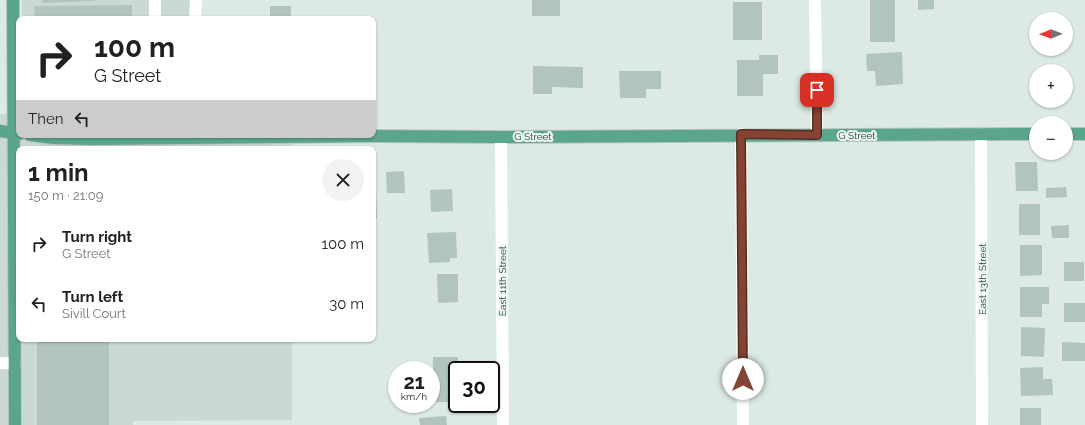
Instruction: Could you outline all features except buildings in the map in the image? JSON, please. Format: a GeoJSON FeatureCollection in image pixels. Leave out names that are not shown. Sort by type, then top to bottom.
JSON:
{"type":"FeatureCollection","features":[{"type":"Feature","properties":{"kind":"main road"},"geometry":{"type":"LineString","coordinates":[[13,0],[16,57],[15,425]]}},
{"type":"Feature","properties":{"kind":"main road"},"geometry":{"type":"LineString","coordinates":[[0,131],[16,133]]}},
{"type":"Feature","properties":{"kind":"main road","name":"G Street"},"geometry":{"type":"LineString","coordinates":[[376,136],[1029,134]]}},
{"type":"Feature","properties":{"kind":"main road"},"geometry":{"type":"LineString","coordinates":[[1073,134],[1085,134]]}},
{"type":"Feature","properties":{"kind":"street"},"geometry":{"type":"LineString","coordinates":[[155,0],[155,16]]}},
{"type":"Feature","properties":{"kind":"street"},"geometry":{"type":"LineString","coordinates":[[195,16],[196,0]]}},
{"type":"Feature","properties":{"kind":"street"},"geometry":{"type":"LineString","coordinates":[[815,0],[817,135]]}},
{"type":"Feature","properties":{"kind":"street"},"geometry":{"type":"LineString","coordinates":[[741,134],[743,425]]}},
{"type":"Feature","properties":{"kind":"street","name":"East 13th Street"},"geometry":{"type":"LineString","coordinates":[[981,134],[982,425]]}},
{"type":"Feature","properties":{"kind":"street","name":"East 11th Street"},"geometry":{"type":"LineString","coordinates":[[501,136],[503,425]]}},
{"type":"Feature","properties":{"kind":"street"},"geometry":{"type":"LineString","coordinates":[[0,363],[15,363]]}},
{"type":"Feature","properties":{"kind":"shaded area"},"geometry":{"type":"Polygon","coordinates":[[[22,0],[190,0],[190,16],[22,16],[22,0]]]}},
{"type":"Feature","properties":{"kind":"shaded area"},"geometry":{"type":"Polygon","coordinates":[[[0,114],[16,114],[16,138],[292,138],[292,146],[16,146],[16,342],[292,342],[292,420],[133,421],[133,425],[0,425],[0,114]]]}},
{"type":"Feature","properties":{"kind":"route"},"geometry":{"type":"LineString","coordinates":[[743,379],[741,134],[817,135],[817,90]]}}]}
